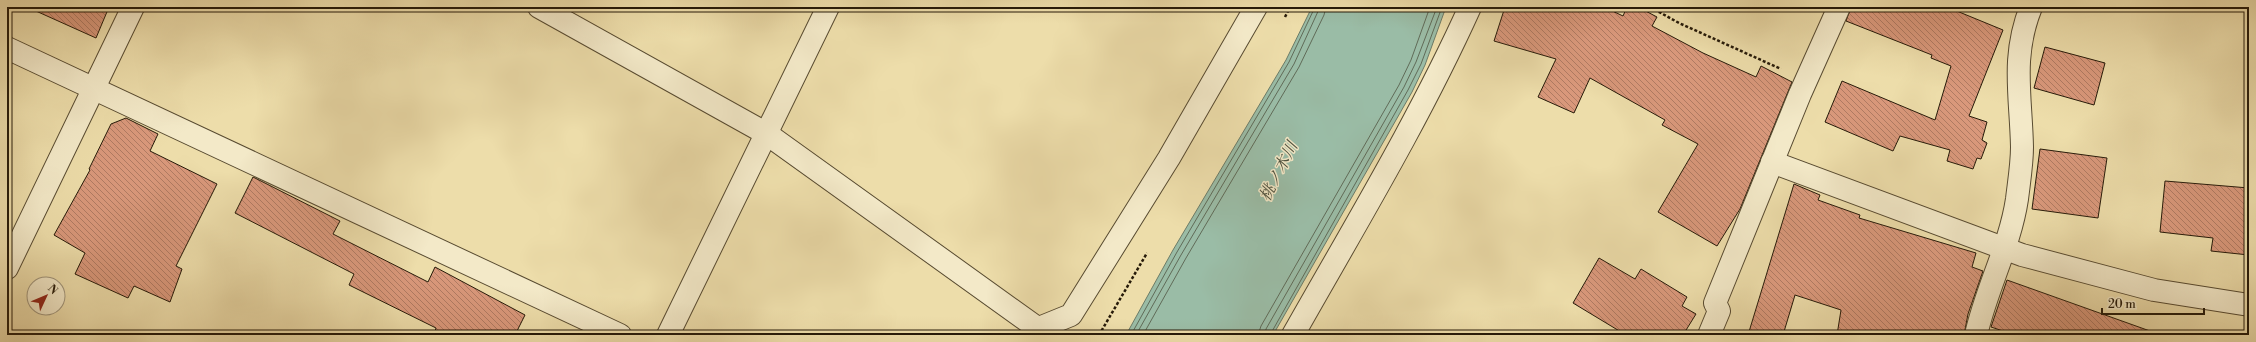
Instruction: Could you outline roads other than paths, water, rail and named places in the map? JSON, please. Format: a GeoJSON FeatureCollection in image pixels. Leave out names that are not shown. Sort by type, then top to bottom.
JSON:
{"type":"FeatureCollection","features":[{"type":"Feature","properties":{"kind":"street"},"geometry":{"type":"LineString","coordinates":[[7,268],[133,7]]}},
{"type":"Feature","properties":{"kind":"street"},"geometry":{"type":"LineString","coordinates":[[539,7],[767,134],[1040,333],[1071,315],[1205,97],[1256,7]]}},
{"type":"Feature","properties":{"kind":"street"},"geometry":{"type":"LineString","coordinates":[[668,335],[828,7]]}},
{"type":"Feature","properties":{"kind":"street"},"geometry":{"type":"LineString","coordinates":[[1293,335],[1414,122],[1444,64],[1470,7]]}},
{"type":"Feature","properties":{"kind":"street"},"geometry":{"type":"LineString","coordinates":[[1709,335],[1719,311],[1715,304],[1806,80],[1840,7]]}},
{"type":"Feature","properties":{"kind":"street"},"geometry":{"type":"LineString","coordinates":[[1976,335],[1979,320],[2005,247],[2017,200],[2022,148],[2018,64],[2022,28],[2031,7]]}},
{"type":"Feature","properties":{"kind":"street"},"geometry":{"type":"LineString","coordinates":[[7,48],[620,335]]}},
{"type":"Feature","properties":{"kind":"street"},"geometry":{"type":"LineString","coordinates":[[1772,162],[2005,247],[2022,255],[2154,290],[2249,305]]}},
{"type":"Feature","properties":{"kind":"water","name":"桃ノ木川"},"geometry":{"type":"Polygon","coordinates":[[[1312,7],[1446,7],[1425,65],[1412,92],[1273,335],[1126,335],[1173,250],[1286,60],[1312,7]]]}}]}
